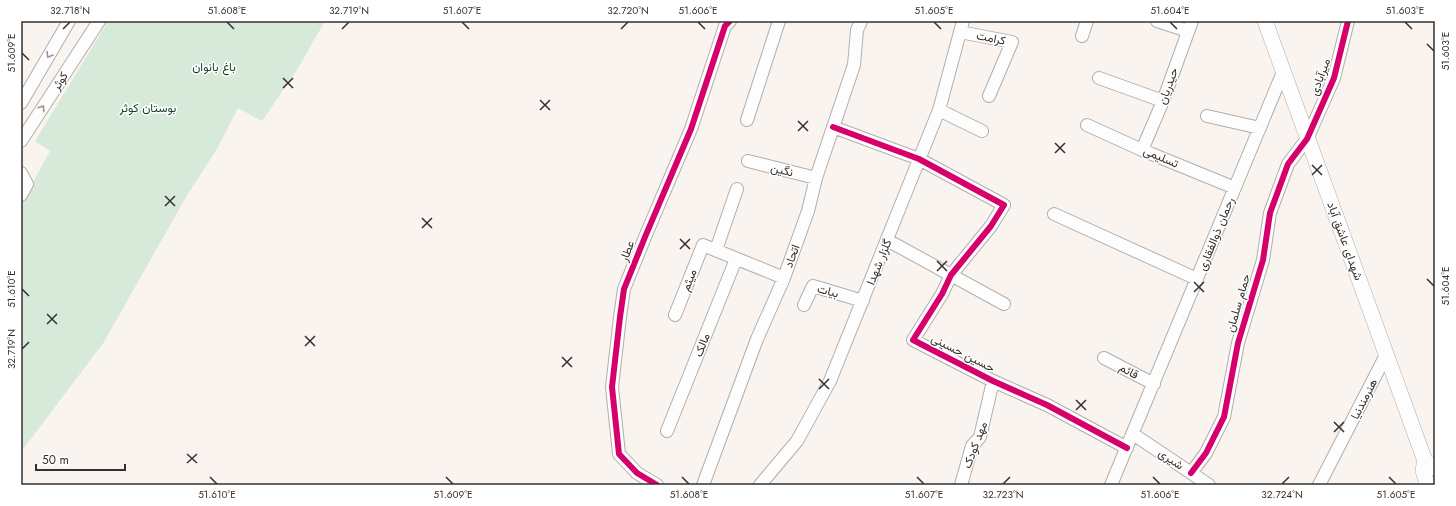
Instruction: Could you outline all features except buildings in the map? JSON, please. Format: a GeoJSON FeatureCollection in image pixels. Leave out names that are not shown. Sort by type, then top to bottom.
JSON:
{"type":"FeatureCollection","features":[{"type":"Feature","properties":{"kind":"main road","name":"شهدای عاشق آباد"},"geometry":{"type":"LineString","coordinates":[[1265,21],[1386,355],[1430,464],[1423,470],[1427,485]]}},
{"type":"Feature","properties":{"kind":"street","name":"کوثر"},"geometry":{"type":"LineString","coordinates":[[21,103],[69,21]]}},
{"type":"Feature","properties":{"kind":"street","name":"کوثر"},"geometry":{"type":"LineString","coordinates":[[21,141],[98,21]]}},
{"type":"Feature","properties":{"kind":"street","name":"عطار"},"geometry":{"type":"LineString","coordinates":[[657,485],[637,473],[619,454],[612,387],[624,289],[692,128],[725,26],[730,21]]}},
{"type":"Feature","properties":{"kind":"street"},"geometry":{"type":"LineString","coordinates":[[748,120],[779,21]]}},
{"type":"Feature","properties":{"kind":"street"},"geometry":{"type":"LineString","coordinates":[[1082,36],[1087,21]]}},
{"type":"Feature","properties":{"kind":"street"},"geometry":{"type":"LineString","coordinates":[[1158,21],[1190,26]]}},
{"type":"Feature","properties":{"kind":"street","name":"میرآبادی"},"geometry":{"type":"LineString","coordinates":[[1307,139],[1334,78],[1348,21]]}},
{"type":"Feature","properties":{"kind":"street","name":"اتحاد"},"geometry":{"type":"LineString","coordinates":[[703,485],[757,339],[784,278],[808,211],[816,178],[854,65],[858,22]]}},
{"type":"Feature","properties":{"kind":"street","name":"کرامت"},"geometry":{"type":"LineString","coordinates":[[962,26],[1012,42],[989,96]]}},
{"type":"Feature","properties":{"kind":"street","name":"گلزار شهدا"},"geometry":{"type":"LineString","coordinates":[[760,485],[797,441],[830,381],[939,110],[962,26]]}},
{"type":"Feature","properties":{"kind":"street","name":"حیدریان"},"geometry":{"type":"LineString","coordinates":[[1142,150],[1164,101],[1190,26]]}},
{"type":"Feature","properties":{"kind":"street","name":"رحمان ذوالفقاری"},"geometry":{"type":"LineString","coordinates":[[1111,485],[1283,72]]}},
{"type":"Feature","properties":{"kind":"street"},"geometry":{"type":"LineString","coordinates":[[1099,78],[1164,101]]}},
{"type":"Feature","properties":{"kind":"street"},"geometry":{"type":"LineString","coordinates":[[939,110],[982,131]]}},
{"type":"Feature","properties":{"kind":"street"},"geometry":{"type":"LineString","coordinates":[[1208,116],[1260,128]]}},
{"type":"Feature","properties":{"kind":"street","name":"تسلیمی"},"geometry":{"type":"LineString","coordinates":[[1087,125],[1142,150],[1235,188]]}},
{"type":"Feature","properties":{"kind":"street"},"geometry":{"type":"LineString","coordinates":[[833,127],[919,159]]}},
{"type":"Feature","properties":{"kind":"street","name":"حمام سلمان"},"geometry":{"type":"LineString","coordinates":[[1191,473],[1206,453],[1224,417],[1238,343],[1263,260],[1270,213],[1288,164],[1307,139]]}},
{"type":"Feature","properties":{"kind":"street","name":"حسین حسینی"},"geometry":{"type":"LineString","coordinates":[[919,159],[1004,205],[991,226],[951,275],[942,294],[913,340],[994,381],[1047,405],[1127,448]]}},
{"type":"Feature","properties":{"kind":"street","name":"نگین"},"geometry":{"type":"LineString","coordinates":[[748,161],[816,178]]}},
{"type":"Feature","properties":{"kind":"street"},"geometry":{"type":"LineString","coordinates":[[21,173],[27,184],[21,195]]}},
{"type":"Feature","properties":{"kind":"street"},"geometry":{"type":"LineString","coordinates":[[737,189],[716,250],[784,278]]}},
{"type":"Feature","properties":{"kind":"street"},"geometry":{"type":"LineString","coordinates":[[1054,214],[1197,279]]}},
{"type":"Feature","properties":{"kind":"street"},"geometry":{"type":"LineString","coordinates":[[887,240],[1004,304]]}},
{"type":"Feature","properties":{"kind":"street","name":"میثم"},"geometry":{"type":"LineString","coordinates":[[675,315],[703,245],[716,250]]}},
{"type":"Feature","properties":{"kind":"street","name":"مالک"},"geometry":{"type":"LineString","coordinates":[[667,431],[736,259]]}},
{"type":"Feature","properties":{"kind":"street","name":"بیات"},"geometry":{"type":"LineString","coordinates":[[804,305],[813,286],[863,301]]}},
{"type":"Feature","properties":{"kind":"street","name":"هنرمندنیا"},"geometry":{"type":"LineString","coordinates":[[1319,485],[1386,355]]}},
{"type":"Feature","properties":{"kind":"street","name":"قائم"},"geometry":{"type":"LineString","coordinates":[[1104,358],[1154,384]]}},
{"type":"Feature","properties":{"kind":"street","name":"مهد کودک"},"geometry":{"type":"LineString","coordinates":[[960,485],[972,446],[980,437],[994,381]]}},
{"type":"Feature","properties":{"kind":"street","name":"شیری"},"geometry":{"type":"LineString","coordinates":[[1133,434],[1209,485]]}},
{"type":"Feature","properties":{"kind":"green space","name":"بوستان کوثر"},"geometry":{"type":"Polygon","coordinates":[[[108,21],[325,21],[297,70],[262,121],[238,108],[217,149],[186,197],[104,342],[21,452],[21,204],[50,151],[35,141],[108,21]]]}},
{"type":"Feature","properties":{"kind":"cycle path"},"geometry":{"type":"LineString","coordinates":[[657,485],[637,473],[619,454],[612,387],[624,289],[691,129],[725,26],[730,21]]}},
{"type":"Feature","properties":{"kind":"cycle path"},"geometry":{"type":"LineString","coordinates":[[1191,473],[1206,453],[1224,417],[1238,343],[1263,260],[1270,213],[1288,164],[1307,139],[1334,78],[1348,21]]}},
{"type":"Feature","properties":{"kind":"cycle path"},"geometry":{"type":"LineString","coordinates":[[833,127],[919,159],[1004,205],[991,226],[951,275],[942,294],[913,340],[993,381],[1047,405],[1127,448]]}},
{"type":"Feature","properties":{"kind":"park label","name":"باغ بانوان"},"geometry":{"type":"Point","coordinates":[214,67]}}]}
